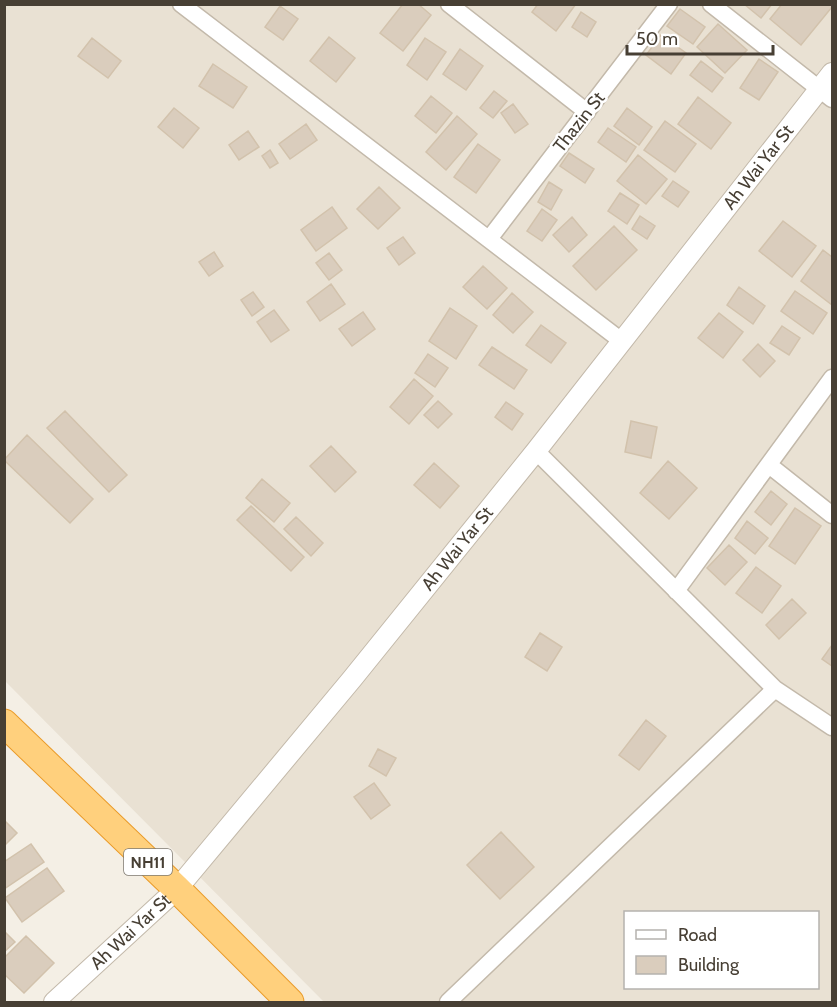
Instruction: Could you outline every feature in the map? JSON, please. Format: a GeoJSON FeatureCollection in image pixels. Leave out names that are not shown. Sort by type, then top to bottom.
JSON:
{"type":"FeatureCollection","features":[{"type":"Feature","properties":{"kind":"highway","name":"NH11"},"geometry":{"type":"LineString","coordinates":[[4,723],[177,889],[290,1002]]}},
{"type":"Feature","properties":{"kind":"street"},"geometry":{"type":"LineString","coordinates":[[182,4],[623,342]]}},
{"type":"Feature","properties":{"kind":"street"},"geometry":{"type":"LineString","coordinates":[[449,4],[587,111]]}},
{"type":"Feature","properties":{"kind":"street","name":"Thazin St"},"geometry":{"type":"LineString","coordinates":[[489,239],[669,4]]}},
{"type":"Feature","properties":{"kind":"street"},"geometry":{"type":"LineString","coordinates":[[711,4],[826,94]]}},
{"type":"Feature","properties":{"kind":"street","name":"Ah Wai Yar St"},"geometry":{"type":"LineString","coordinates":[[54,1002],[177,889],[352,679],[826,94],[832,73]]}},
{"type":"Feature","properties":{"kind":"street"},"geometry":{"type":"LineString","coordinates":[[676,591],[832,378]]}},
{"type":"Feature","properties":{"kind":"street"},"geometry":{"type":"LineString","coordinates":[[536,451],[775,689],[832,728]]}},
{"type":"Feature","properties":{"kind":"street"},"geometry":{"type":"LineString","coordinates":[[769,465],[832,515]]}},
{"type":"Feature","properties":{"kind":"street"},"geometry":{"type":"LineString","coordinates":[[447,1002],[775,689]]}},
{"type":"Feature","properties":{"kind":"shaded area"},"geometry":{"type":"Polygon","coordinates":[[[4,5],[832,5],[832,1002],[324,1002],[5,681],[4,5]]]}},
{"type":"Feature","properties":{"kind":"building"},"geometry":{"type":"Polygon","coordinates":[[[403,4],[418,4],[431,15],[403,51],[380,33],[403,4]]]}},
{"type":"Feature","properties":{"kind":"building"},"geometry":{"type":"Polygon","coordinates":[[[538,4],[576,4],[556,31],[532,12],[538,4]]]}},
{"type":"Feature","properties":{"kind":"building"},"geometry":{"type":"Polygon","coordinates":[[[744,4],[772,4],[761,18],[744,4]]]}},
{"type":"Feature","properties":{"kind":"building"},"geometry":{"type":"Polygon","coordinates":[[[782,4],[832,4],[832,7],[801,45],[770,19],[782,4]]]}},
{"type":"Feature","properties":{"kind":"building"},"geometry":{"type":"Polygon","coordinates":[[[280,6],[298,19],[283,40],[265,27],[280,6]]]}},
{"type":"Feature","properties":{"kind":"building"},"geometry":{"type":"Polygon","coordinates":[[[680,9],[705,27],[693,44],[667,26],[680,9]]]}},
{"type":"Feature","properties":{"kind":"building"},"geometry":{"type":"Polygon","coordinates":[[[581,12],[596,22],[587,37],[572,27],[581,12]]]}},
{"type":"Feature","properties":{"kind":"building"},"geometry":{"type":"Polygon","coordinates":[[[718,24],[747,50],[725,73],[697,47],[718,24]]]}},
{"type":"Feature","properties":{"kind":"building"},"geometry":{"type":"Polygon","coordinates":[[[661,35],[686,53],[671,74],[646,55],[661,35]]]}},
{"type":"Feature","properties":{"kind":"building"},"geometry":{"type":"Polygon","coordinates":[[[329,37],[355,58],[336,82],[310,61],[329,37]]]}},
{"type":"Feature","properties":{"kind":"building"},"geometry":{"type":"Polygon","coordinates":[[[92,38],[121,61],[108,78],[78,56],[92,38]]]}},
{"type":"Feature","properties":{"kind":"building"},"geometry":{"type":"Polygon","coordinates":[[[425,38],[446,52],[427,80],[407,65],[425,38]]]}},
{"type":"Feature","properties":{"kind":"building"},"geometry":{"type":"Polygon","coordinates":[[[460,49],[483,66],[466,90],[443,74],[460,49]]]}},
{"type":"Feature","properties":{"kind":"building"},"geometry":{"type":"Polygon","coordinates":[[[759,59],[778,72],[759,100],[740,88],[759,59]]]}},
{"type":"Feature","properties":{"kind":"building"},"geometry":{"type":"Polygon","coordinates":[[[701,61],[723,78],[712,92],[690,75],[701,61]]]}},
{"type":"Feature","properties":{"kind":"building"},"geometry":{"type":"Polygon","coordinates":[[[213,64],[247,87],[233,108],[199,86],[213,64]]]}},
{"type":"Feature","properties":{"kind":"building"},"geometry":{"type":"Polygon","coordinates":[[[494,91],[507,101],[493,118],[480,108],[494,91]]]}},
{"type":"Feature","properties":{"kind":"building"},"geometry":{"type":"Polygon","coordinates":[[[431,96],[452,113],[436,133],[415,116],[431,96]]]}},
{"type":"Feature","properties":{"kind":"building"},"geometry":{"type":"Polygon","coordinates":[[[698,97],[731,123],[711,149],[678,124],[698,97]]]}},
{"type":"Feature","properties":{"kind":"building"},"geometry":{"type":"Polygon","coordinates":[[[513,104],[528,124],[515,133],[501,113],[513,104]]]}},
{"type":"Feature","properties":{"kind":"building"},"geometry":{"type":"Polygon","coordinates":[[[174,108],[199,128],[183,148],[158,127],[174,108]]]}},
{"type":"Feature","properties":{"kind":"building"},"geometry":{"type":"Polygon","coordinates":[[[627,108],[652,127],[639,145],[614,126],[627,108]]]}},
{"type":"Feature","properties":{"kind":"building"},"geometry":{"type":"Polygon","coordinates":[[[457,116],[477,134],[446,170],[426,152],[457,116]]]}},
{"type":"Feature","properties":{"kind":"building"},"geometry":{"type":"Polygon","coordinates":[[[665,121],[696,144],[675,172],[644,150],[665,121]]]}},
{"type":"Feature","properties":{"kind":"building"},"geometry":{"type":"Polygon","coordinates":[[[306,124],[317,140],[290,159],[279,144],[306,124]]]}},
{"type":"Feature","properties":{"kind":"building"},"geometry":{"type":"Polygon","coordinates":[[[608,128],[636,147],[626,162],[598,142],[608,128]]]}},
{"type":"Feature","properties":{"kind":"building"},"geometry":{"type":"Polygon","coordinates":[[[248,131],[259,147],[239,160],[229,145],[248,131]]]}},
{"type":"Feature","properties":{"kind":"building"},"geometry":{"type":"Polygon","coordinates":[[[478,144],[500,160],[476,193],[454,177],[478,144]]]}},
{"type":"Feature","properties":{"kind":"building"},"geometry":{"type":"Polygon","coordinates":[[[270,150],[278,163],[270,168],[262,156],[270,150]]]}},
{"type":"Feature","properties":{"kind":"building"},"geometry":{"type":"Polygon","coordinates":[[[569,153],[594,169],[585,183],[560,166],[569,153]]]}},
{"type":"Feature","properties":{"kind":"building"},"geometry":{"type":"Polygon","coordinates":[[[638,155],[667,179],[646,204],[617,181],[638,155]]]}},
{"type":"Feature","properties":{"kind":"building"},"geometry":{"type":"Polygon","coordinates":[[[673,181],[689,192],[678,207],[662,196],[673,181]]]}},
{"type":"Feature","properties":{"kind":"building"},"geometry":{"type":"Polygon","coordinates":[[[549,182],[562,190],[551,210],[538,202],[549,182]]]}},
{"type":"Feature","properties":{"kind":"building"},"geometry":{"type":"Polygon","coordinates":[[[379,187],[400,208],[378,229],[357,209],[379,187]]]}},
{"type":"Feature","properties":{"kind":"building"},"geometry":{"type":"Polygon","coordinates":[[[620,193],[639,205],[627,224],[608,211],[620,193]]]}},
{"type":"Feature","properties":{"kind":"building"},"geometry":{"type":"Polygon","coordinates":[[[332,207],[347,228],[316,251],[301,230],[332,207]]]}},
{"type":"Feature","properties":{"kind":"building"},"geometry":{"type":"Polygon","coordinates":[[[542,209],[557,220],[542,241],[527,231],[542,209]]]}},
{"type":"Feature","properties":{"kind":"building"},"geometry":{"type":"Polygon","coordinates":[[[640,216],[655,226],[647,239],[632,229],[640,216]]]}},
{"type":"Feature","properties":{"kind":"building"},"geometry":{"type":"Polygon","coordinates":[[[572,217],[587,235],[569,252],[553,235],[572,217]]]}},
{"type":"Feature","properties":{"kind":"building"},"geometry":{"type":"Polygon","coordinates":[[[783,221],[816,246],[792,277],[759,251],[783,221]]]}},
{"type":"Feature","properties":{"kind":"building"},"geometry":{"type":"Polygon","coordinates":[[[614,226],[637,250],[596,290],[573,266],[614,226]]]}},
{"type":"Feature","properties":{"kind":"building"},"geometry":{"type":"Polygon","coordinates":[[[403,237],[415,253],[399,265],[387,248],[403,237]]]}},
{"type":"Feature","properties":{"kind":"building"},"geometry":{"type":"Polygon","coordinates":[[[823,250],[832,257],[832,305],[801,281],[823,250]]]}},
{"type":"Feature","properties":{"kind":"building"},"geometry":{"type":"Polygon","coordinates":[[[214,252],[223,266],[209,276],[199,262],[214,252]]]}},
{"type":"Feature","properties":{"kind":"building"},"geometry":{"type":"Polygon","coordinates":[[[329,253],[342,270],[329,280],[316,263],[329,253]]]}},
{"type":"Feature","properties":{"kind":"building"},"geometry":{"type":"Polygon","coordinates":[[[483,266],[507,288],[487,309],[463,287],[483,266]]]}},
{"type":"Feature","properties":{"kind":"building"},"geometry":{"type":"Polygon","coordinates":[[[331,284],[345,304],[320,321],[307,302],[331,284]]]}},
{"type":"Feature","properties":{"kind":"building"},"geometry":{"type":"Polygon","coordinates":[[[739,287],[765,306],[753,324],[727,305],[739,287]]]}},
{"type":"Feature","properties":{"kind":"building"},"geometry":{"type":"Polygon","coordinates":[[[795,291],[827,313],[813,334],[781,311],[795,291]]]}},
{"type":"Feature","properties":{"kind":"building"},"geometry":{"type":"Polygon","coordinates":[[[253,292],[264,307],[252,316],[241,300],[253,292]]]}},
{"type":"Feature","properties":{"kind":"building"},"geometry":{"type":"Polygon","coordinates":[[[512,293],[533,312],[513,333],[493,315],[512,293]]]}},
{"type":"Feature","properties":{"kind":"building"},"geometry":{"type":"Polygon","coordinates":[[[450,308],[477,326],[456,359],[429,341],[450,308]]]}},
{"type":"Feature","properties":{"kind":"building"},"geometry":{"type":"Polygon","coordinates":[[[274,310],[289,330],[271,342],[257,322],[274,310]]]}},
{"type":"Feature","properties":{"kind":"building"},"geometry":{"type":"Polygon","coordinates":[[[363,312],[375,329],[352,346],[339,329],[363,312]]]}},
{"type":"Feature","properties":{"kind":"building"},"geometry":{"type":"Polygon","coordinates":[[[719,313],[743,332],[723,358],[698,338],[719,313]]]}},
{"type":"Feature","properties":{"kind":"building"},"geometry":{"type":"Polygon","coordinates":[[[541,325],[566,343],[551,363],[526,345],[541,325]]]}},
{"type":"Feature","properties":{"kind":"building"},"geometry":{"type":"Polygon","coordinates":[[[782,326],[800,338],[789,355],[770,343],[782,326]]]}},
{"type":"Feature","properties":{"kind":"building"},"geometry":{"type":"Polygon","coordinates":[[[758,344],[775,361],[760,377],[743,360],[758,344]]]}},
{"type":"Feature","properties":{"kind":"building"},"geometry":{"type":"Polygon","coordinates":[[[492,347],[527,370],[514,389],[479,365],[492,347]]]}},
{"type":"Feature","properties":{"kind":"building"},"geometry":{"type":"Polygon","coordinates":[[[428,354],[448,368],[435,387],[415,373],[428,354]]]}},
{"type":"Feature","properties":{"kind":"building"},"geometry":{"type":"Polygon","coordinates":[[[414,379],[433,396],[409,424],[390,407],[414,379]]]}},
{"type":"Feature","properties":{"kind":"building"},"geometry":{"type":"Polygon","coordinates":[[[438,401],[452,414],[438,428],[424,415],[438,401]]]}},
{"type":"Feature","properties":{"kind":"building"},"geometry":{"type":"Polygon","coordinates":[[[506,402],[523,414],[512,430],[495,417],[506,402]]]}},
{"type":"Feature","properties":{"kind":"building"},"geometry":{"type":"Polygon","coordinates":[[[65,411],[127,475],[109,492],[47,428],[65,411]]]}},
{"type":"Feature","properties":{"kind":"building"},"geometry":{"type":"Polygon","coordinates":[[[631,421],[657,427],[651,458],[625,452],[631,421]]]}},
{"type":"Feature","properties":{"kind":"building"},"geometry":{"type":"Polygon","coordinates":[[[27,435],[93,499],[70,523],[4,460],[27,435]]]}},
{"type":"Feature","properties":{"kind":"building"},"geometry":{"type":"Polygon","coordinates":[[[331,446],[356,472],[335,492],[310,466],[331,446]]]}},
{"type":"Feature","properties":{"kind":"building"},"geometry":{"type":"Polygon","coordinates":[[[668,461],[697,488],[669,519],[640,493],[668,461]]]}},
{"type":"Feature","properties":{"kind":"building"},"geometry":{"type":"Polygon","coordinates":[[[434,463],[459,486],[440,508],[414,485],[434,463]]]}},
{"type":"Feature","properties":{"kind":"building"},"geometry":{"type":"Polygon","coordinates":[[[262,479],[290,503],[274,522],[246,498],[262,479]]]}},
{"type":"Feature","properties":{"kind":"building"},"geometry":{"type":"Polygon","coordinates":[[[771,491],[787,504],[771,525],[755,512],[771,491]]]}},
{"type":"Feature","properties":{"kind":"building"},"geometry":{"type":"Polygon","coordinates":[[[251,506],[304,557],[291,571],[237,520],[251,506]]]}},
{"type":"Feature","properties":{"kind":"building"},"geometry":{"type":"Polygon","coordinates":[[[795,508],[821,526],[795,564],[769,546],[795,508]]]}},
{"type":"Feature","properties":{"kind":"building"},"geometry":{"type":"Polygon","coordinates":[[[296,517],[323,543],[311,556],[284,529],[296,517]]]}},
{"type":"Feature","properties":{"kind":"building"},"geometry":{"type":"Polygon","coordinates":[[[747,521],[768,538],[755,554],[735,538],[747,521]]]}},
{"type":"Feature","properties":{"kind":"building"},"geometry":{"type":"Polygon","coordinates":[[[729,545],[747,562],[725,585],[707,568],[729,545]]]}},
{"type":"Feature","properties":{"kind":"building"},"geometry":{"type":"Polygon","coordinates":[[[756,567],[781,586],[762,613],[736,593],[756,567]]]}},
{"type":"Feature","properties":{"kind":"building"},"geometry":{"type":"Polygon","coordinates":[[[792,599],[806,613],[779,639],[766,625],[792,599]]]}},
{"type":"Feature","properties":{"kind":"building"},"geometry":{"type":"Polygon","coordinates":[[[540,633],[562,647],[547,671],[525,657],[540,633]]]}},
{"type":"Feature","properties":{"kind":"building"},"geometry":{"type":"Polygon","coordinates":[[[832,645],[832,666],[822,659],[832,645]]]}},
{"type":"Feature","properties":{"kind":"building"},"geometry":{"type":"Polygon","coordinates":[[[646,720],[666,736],[639,770],[619,755],[646,720]]]}},
{"type":"Feature","properties":{"kind":"building"},"geometry":{"type":"Polygon","coordinates":[[[378,749],[396,758],[386,776],[369,766],[378,749]]]}},
{"type":"Feature","properties":{"kind":"building"},"geometry":{"type":"Polygon","coordinates":[[[374,783],[390,805],[371,819],[354,797],[374,783]]]}},
{"type":"Feature","properties":{"kind":"building"},"geometry":{"type":"Polygon","coordinates":[[[4,820],[17,833],[4,846],[4,820]]]}},
{"type":"Feature","properties":{"kind":"building"},"geometry":{"type":"Polygon","coordinates":[[[501,832],[534,867],[500,899],[467,865],[501,832]]]}},
{"type":"Feature","properties":{"kind":"building"},"geometry":{"type":"Polygon","coordinates":[[[31,844],[44,862],[4,889],[4,862],[31,844]]]}},
{"type":"Feature","properties":{"kind":"building"},"geometry":{"type":"Polygon","coordinates":[[[47,868],[64,891],[22,922],[5,898],[47,868]]]}},
{"type":"Feature","properties":{"kind":"building"},"geometry":{"type":"Polygon","coordinates":[[[4,931],[15,942],[4,952],[4,931]]]}},
{"type":"Feature","properties":{"kind":"building"},"geometry":{"type":"Polygon","coordinates":[[[26,936],[54,963],[24,993],[4,974],[4,958],[26,936]]]}}]}
